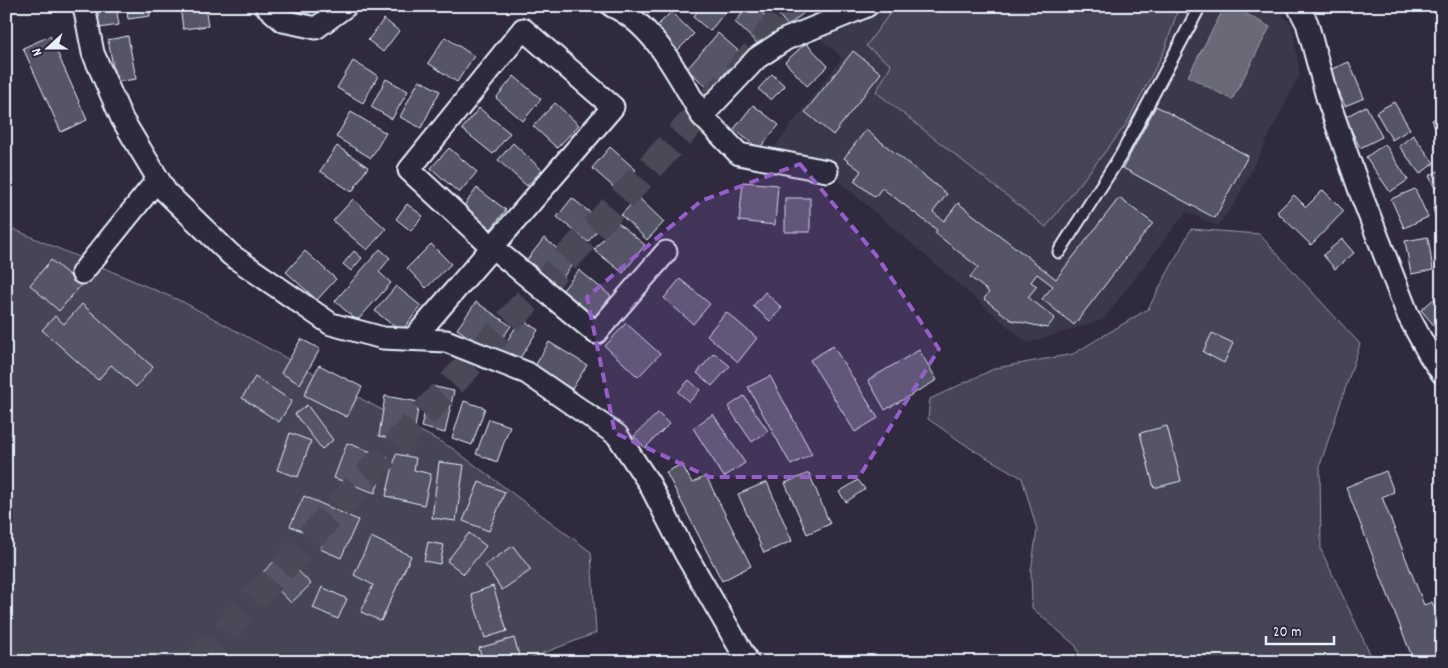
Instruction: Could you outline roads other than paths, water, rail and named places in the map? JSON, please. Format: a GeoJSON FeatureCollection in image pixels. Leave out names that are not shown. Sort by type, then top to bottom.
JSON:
{"type":"FeatureCollection","features":[{"type":"Feature","properties":{"kind":"street"},"geometry":{"type":"LineString","coordinates":[[84,6],[93,53],[122,119],[166,192],[231,255],[331,324],[383,338],[446,341],[526,373],[617,435],[649,483],[685,553],[748,662]]}},
{"type":"Feature","properties":{"kind":"street"},"geometry":{"type":"LineString","coordinates":[[266,6],[283,21],[316,28],[346,6]]}},
{"type":"Feature","properties":{"kind":"street"},"geometry":{"type":"LineString","coordinates":[[702,116],[757,58],[786,39],[867,6]]}},
{"type":"Feature","properties":{"kind":"street"},"geometry":{"type":"LineString","coordinates":[[1298,6],[1307,23],[1327,97],[1361,194],[1401,298],[1426,348],[1442,373]]}},
{"type":"Feature","properties":{"kind":"street"},"geometry":{"type":"LineString","coordinates":[[625,8],[656,41],[702,116],[739,154],[827,171]]}},
{"type":"Feature","properties":{"kind":"street"},"geometry":{"type":"LineString","coordinates":[[413,339],[492,247],[613,107],[523,29],[409,170],[492,247],[596,333],[666,252]]}},
{"type":"Feature","properties":{"kind":"street"},"geometry":{"type":"LineString","coordinates":[[82,273],[158,179]]}},
{"type":"Feature","properties":{"kind":"lane"},"geometry":{"type":"LineString","coordinates":[[1059,252],[1121,154],[1200,6]]}},
{"type":"Feature","properties":{"kind":"water"},"geometry":{"type":"Polygon","coordinates":[[[1225,6],[1232,6],[1270,27],[1232,100],[1188,76],[1225,6]]]}},
{"type":"Feature","properties":{"kind":"tunnel"},"geometry":{"type":"LineString","coordinates":[[196,662],[757,51],[788,6]]}}]}
